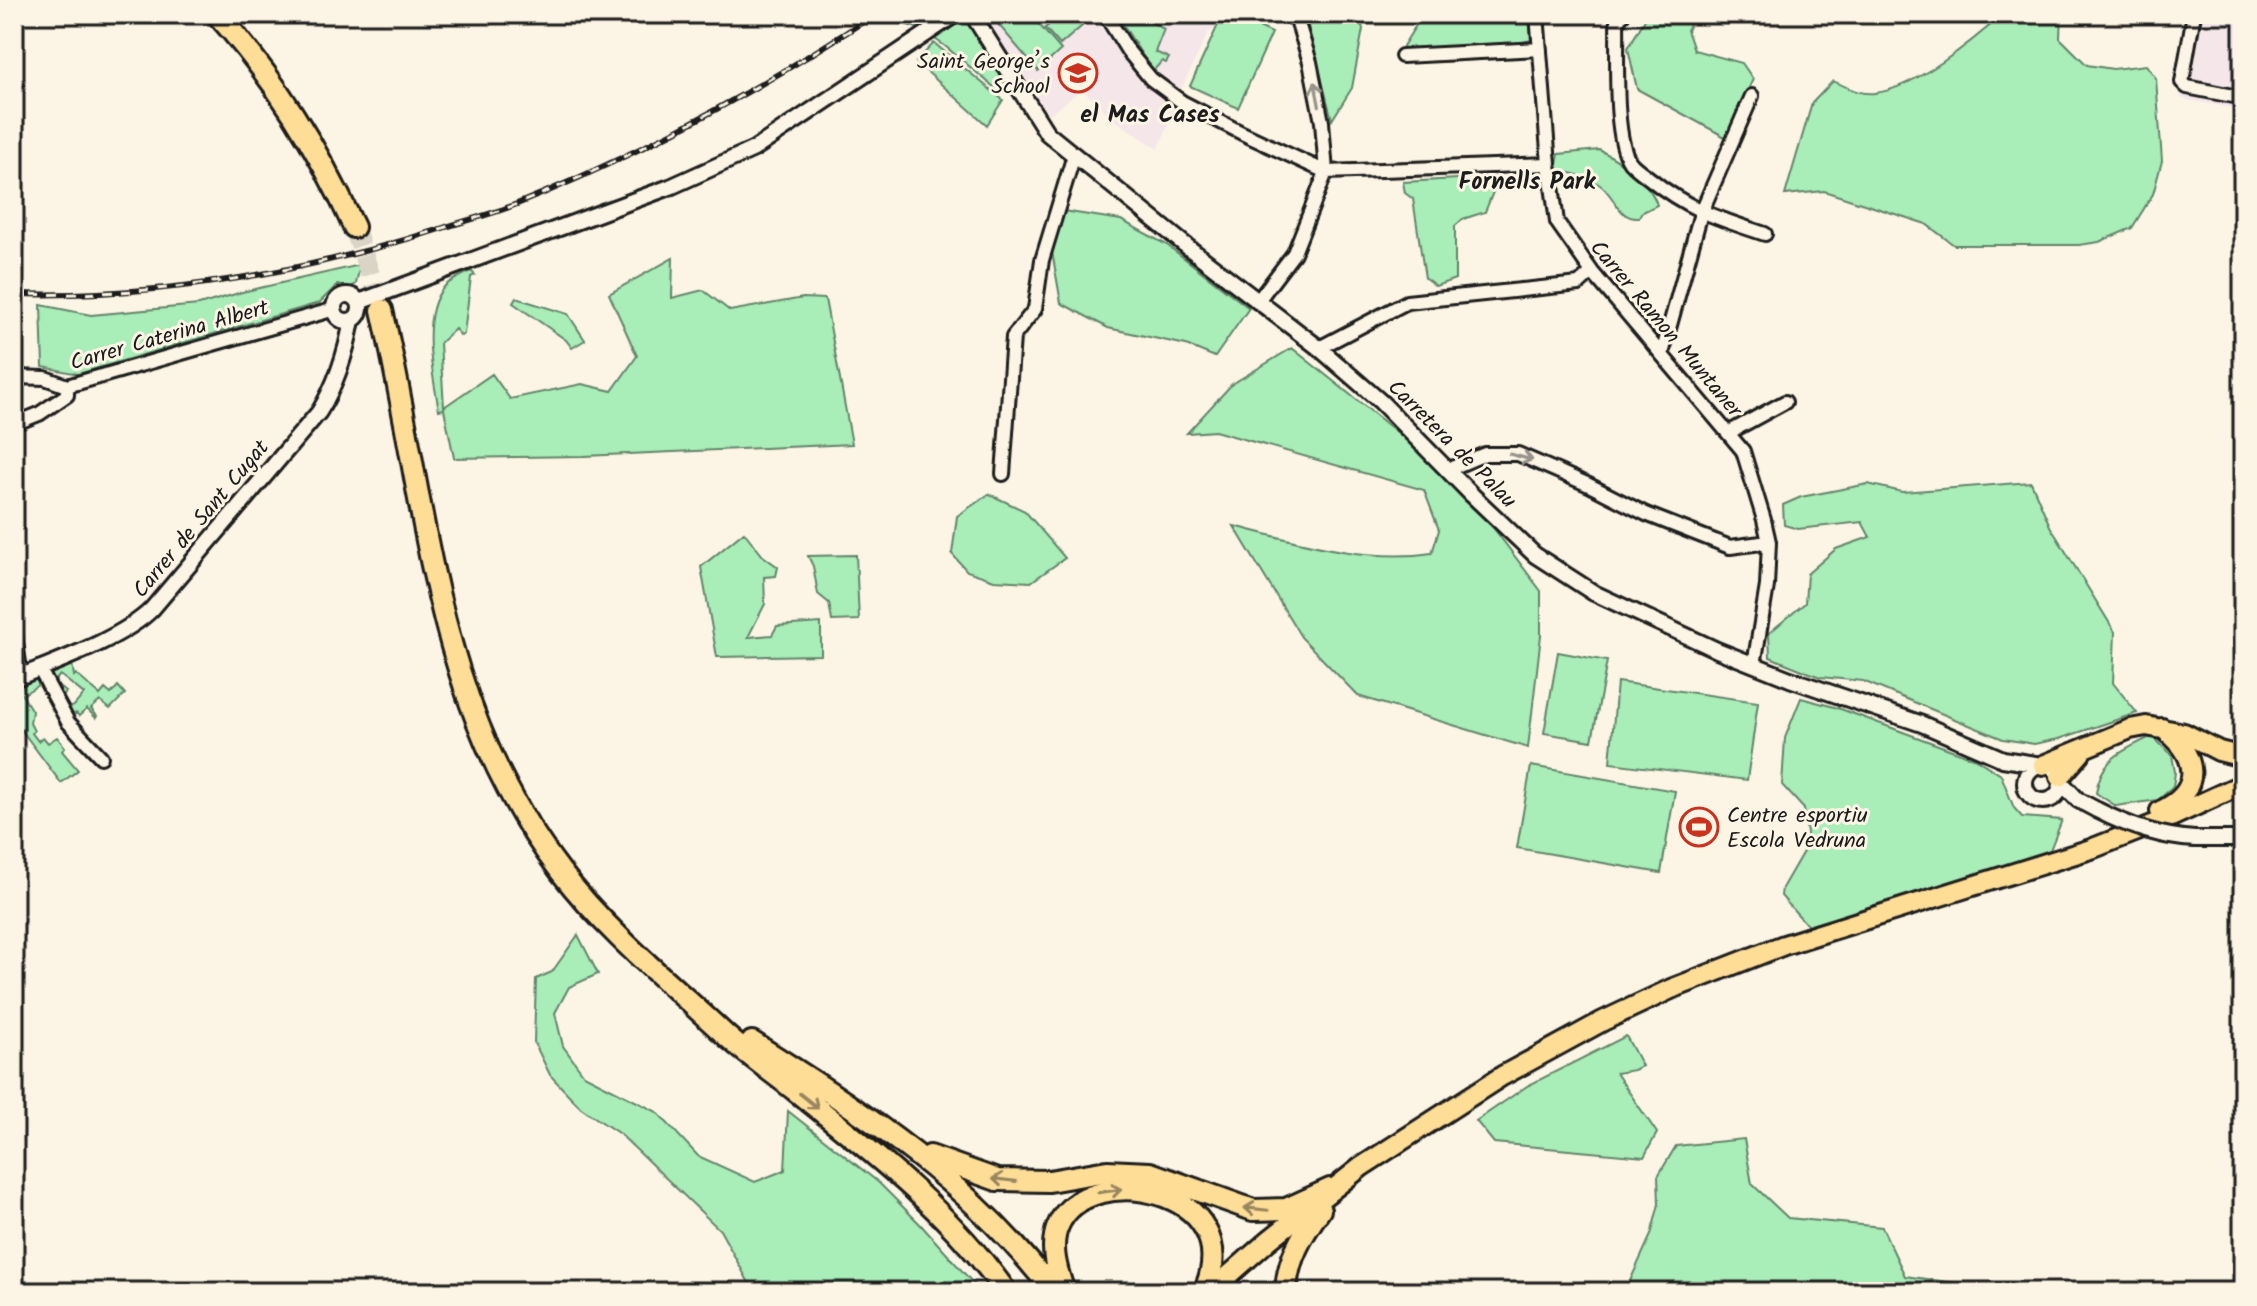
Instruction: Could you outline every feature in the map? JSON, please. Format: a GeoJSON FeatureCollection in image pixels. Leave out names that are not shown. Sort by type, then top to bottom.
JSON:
{"type":"FeatureCollection","features":[{"type":"Feature","properties":{"kind":"highway"},"geometry":{"type":"LineString","coordinates":[[217,14],[273,82],[299,121],[354,227]]}},
{"type":"Feature","properties":{"kind":"highway"},"geometry":{"type":"LineString","coordinates":[[382,310],[437,591],[454,660],[480,731],[512,796],[561,871],[601,918],[721,1032],[832,1120],[920,1196],[962,1239],[1006,1292]]}},
{"type":"Feature","properties":{"kind":"highway"},"geometry":{"type":"LineString","coordinates":[[686,997],[915,1151],[994,1222],[1054,1292]]}},
{"type":"Feature","properties":{"kind":"highway"},"geometry":{"type":"LineString","coordinates":[[915,1151],[997,1180],[1049,1181],[1107,1171],[1150,1173],[1253,1210],[1286,1209],[1330,1189]]}},
{"type":"Feature","properties":{"kind":"highway"},"geometry":{"type":"LineString","coordinates":[[1064,1292],[1055,1258],[1058,1226],[1074,1204],[1103,1191],[1123,1189],[1161,1196],[1179,1203],[1203,1221],[1214,1251],[1207,1292]]}},
{"type":"Feature","properties":{"kind":"highway"},"geometry":{"type":"LineString","coordinates":[[1286,1292],[1291,1261],[1320,1210]]}},
{"type":"Feature","properties":{"kind":"main road"},"geometry":{"type":"LineString","coordinates":[[2042,765],[2135,728],[2162,728],[2184,733],[2219,751],[2243,757]]}},
{"type":"Feature","properties":{"kind":"main road"},"geometry":{"type":"LineString","coordinates":[[2060,859],[2082,843],[2131,826],[2181,798],[2191,777],[2190,759],[2177,738],[2162,728]]}},
{"type":"Feature","properties":{"kind":"main road"},"geometry":{"type":"LineString","coordinates":[[2060,780],[2086,749]]}},
{"type":"Feature","properties":{"kind":"main road"},"geometry":{"type":"LineString","coordinates":[[1207,1292],[1330,1189],[1480,1090],[1540,1054],[1671,989],[1784,945],[2060,859],[2160,822],[2243,784]]}},
{"type":"Feature","properties":{"kind":"main road"},"geometry":{"type":"LineString","coordinates":[[1225,1292],[1387,1152]]}},
{"type":"Feature","properties":{"kind":"street"},"geometry":{"type":"LineString","coordinates":[[359,302],[670,187],[754,149],[956,14]]}},
{"type":"Feature","properties":{"kind":"street","name":"Carretera de Palau"},"geometry":{"type":"LineString","coordinates":[[972,14],[1047,133],[1319,348],[1381,402],[1535,555],[1594,593],[1754,665],[1922,724],[2003,759],[2042,765]]}},
{"type":"Feature","properties":{"kind":"street"},"geometry":{"type":"LineString","coordinates":[[1105,14],[1128,51],[1151,79],[1182,102],[1326,172],[1549,164]]}},
{"type":"Feature","properties":{"kind":"street"},"geometry":{"type":"LineString","coordinates":[[1257,302],[1294,253],[1326,172],[1322,122],[1295,14]]}},
{"type":"Feature","properties":{"kind":"street","name":"Carrer Ramon Muntaner"},"geometry":{"type":"LineString","coordinates":[[1537,14],[1549,164],[1557,222],[1592,272],[1743,451],[1769,542],[1767,586],[1754,665]]}},
{"type":"Feature","properties":{"kind":"street"},"geometry":{"type":"LineString","coordinates":[[1623,14],[1617,21],[1619,107],[1623,144],[1631,163],[1669,194],[1701,213],[1765,234]]}},
{"type":"Feature","properties":{"kind":"street"},"geometry":{"type":"LineString","coordinates":[[2194,14],[2182,82],[2187,87],[2243,98]]}},
{"type":"Feature","properties":{"kind":"street"},"geometry":{"type":"LineString","coordinates":[[1402,56],[1540,49]]}},
{"type":"Feature","properties":{"kind":"street"},"geometry":{"type":"LineString","coordinates":[[1662,354],[1701,213],[1752,96]]}},
{"type":"Feature","properties":{"kind":"street"},"geometry":{"type":"LineString","coordinates":[[1003,474],[1013,337],[1035,309],[1042,260],[1074,155]]}},
{"type":"Feature","properties":{"kind":"street"},"geometry":{"type":"LineString","coordinates":[[1319,348],[1407,302],[1579,284],[1592,272]]}},
{"type":"Feature","properties":{"kind":"street"},"geometry":{"type":"LineString","coordinates":[[351,295],[359,302],[359,312],[352,320],[341,318],[335,309],[338,299],[344,296],[351,295]]}},
{"type":"Feature","properties":{"kind":"street","name":"Carrer Caterina Albert"},"geometry":{"type":"LineString","coordinates":[[14,377],[45,378],[67,386],[335,309]]}},
{"type":"Feature","properties":{"kind":"street","name":"Carrer de Sant Cugat"},"geometry":{"type":"LineString","coordinates":[[17,678],[120,633],[142,620],[319,412],[341,368],[352,320]]}},
{"type":"Feature","properties":{"kind":"street"},"geometry":{"type":"LineString","coordinates":[[14,424],[39,414],[67,395],[67,386]]}},
{"type":"Feature","properties":{"kind":"street"},"geometry":{"type":"LineString","coordinates":[[1728,433],[1785,402]]}},
{"type":"Feature","properties":{"kind":"street"},"geometry":{"type":"LineString","coordinates":[[1447,470],[1485,454],[1518,454],[1646,514],[1730,547],[1769,542]]}},
{"type":"Feature","properties":{"kind":"street"},"geometry":{"type":"LineString","coordinates":[[14,629],[17,678]]}},
{"type":"Feature","properties":{"kind":"street"},"geometry":{"type":"LineString","coordinates":[[39,668],[68,722],[101,757]]}},
{"type":"Feature","properties":{"kind":"street","name":"Carretera de Palau"},"geometry":{"type":"LineString","coordinates":[[2003,759],[2027,790]]}},
{"type":"Feature","properties":{"kind":"street"},"geometry":{"type":"LineString","coordinates":[[2078,800],[2038,800],[2027,790],[2028,773],[2042,765],[2054,769],[2078,800],[2128,825],[2195,839],[2242,839]]}},
{"type":"Feature","properties":{"kind":"street"},"geometry":{"type":"LineString","coordinates":[[2049,799],[2058,792],[2060,780]]}},
{"type":"Feature","properties":{"kind":"shaded area","name":"Saint George’s School"},"geometry":{"type":"Polygon","coordinates":[[[1004,14],[1094,14],[1146,87],[1177,106],[1158,149],[1113,119],[1082,89],[1049,115],[990,25],[1004,14]]]}},
{"type":"Feature","properties":{"kind":"shaded area"},"geometry":{"type":"Polygon","coordinates":[[[1114,14],[1222,14],[1214,30],[1208,33],[1178,96],[1149,67],[1114,14]]]}},
{"type":"Feature","properties":{"kind":"shaded area"},"geometry":{"type":"Polygon","coordinates":[[[2185,14],[2243,14],[2243,110],[2183,99],[2175,86],[2185,14]]]}},
{"type":"Feature","properties":{"kind":"green space"},"geometry":{"type":"Polygon","coordinates":[[[874,14],[1002,14],[976,35],[1009,81],[1001,93],[920,29],[874,14]]]}},
{"type":"Feature","properties":{"kind":"green space"},"geometry":{"type":"Polygon","coordinates":[[[1008,14],[1030,14],[1061,50],[1038,71],[997,23],[1008,14]]]}},
{"type":"Feature","properties":{"kind":"green space"},"geometry":{"type":"Polygon","coordinates":[[[1062,14],[1073,14],[1082,26],[1060,45],[1045,28],[1062,14]]]}},
{"type":"Feature","properties":{"kind":"green space"},"geometry":{"type":"Polygon","coordinates":[[[1136,14],[1164,29],[1155,52],[1169,58],[1154,70],[1122,23],[1136,14]]]}},
{"type":"Feature","properties":{"kind":"green space"},"geometry":{"type":"Polygon","coordinates":[[[1223,14],[1231,14],[1272,33],[1238,108],[1190,86],[1223,14]]]}},
{"type":"Feature","properties":{"kind":"green space"},"geometry":{"type":"Polygon","coordinates":[[[1305,14],[1358,14],[1363,29],[1352,88],[1332,120],[1305,14]]]}},
{"type":"Feature","properties":{"kind":"green space"},"geometry":{"type":"Polygon","coordinates":[[[1423,14],[1529,14],[1531,40],[1507,46],[1403,50],[1423,14]]]}},
{"type":"Feature","properties":{"kind":"green space"},"geometry":{"type":"Polygon","coordinates":[[[1648,14],[1696,14],[1687,30],[1694,50],[1742,63],[1753,79],[1727,138],[1637,89],[1628,48],[1648,14]]]}},
{"type":"Feature","properties":{"kind":"green space"},"geometry":{"type":"Polygon","coordinates":[[[2003,14],[2061,14],[2060,38],[2087,65],[2113,69],[2146,65],[2156,78],[2162,161],[2153,194],[2132,228],[2099,242],[2079,245],[1954,245],[1926,224],[1824,191],[1785,195],[1812,103],[1833,81],[1864,93],[1891,90],[1943,62],[2003,14]]]}},
{"type":"Feature","properties":{"kind":"green space"},"geometry":{"type":"Polygon","coordinates":[[[934,43],[1003,100],[987,125],[916,62],[934,43]]]}},
{"type":"Feature","properties":{"kind":"green space"},"geometry":{"type":"Polygon","coordinates":[[[1599,150],[1633,173],[1648,188],[1657,205],[1641,213],[1639,218],[1632,218],[1621,211],[1600,185],[1556,169],[1559,154],[1599,150]]]}},
{"type":"Feature","properties":{"kind":"green space"},"geometry":{"type":"Polygon","coordinates":[[[1495,177],[1485,212],[1463,219],[1455,226],[1455,279],[1436,286],[1425,278],[1413,199],[1405,193],[1403,182],[1495,177]]]}},
{"type":"Feature","properties":{"kind":"green space"},"geometry":{"type":"Polygon","coordinates":[[[1063,211],[1121,220],[1167,245],[1249,308],[1215,357],[1186,345],[1108,328],[1061,303],[1050,240],[1063,211]]]}},
{"type":"Feature","properties":{"kind":"green space"},"geometry":{"type":"Polygon","coordinates":[[[673,258],[672,298],[703,290],[730,311],[803,298],[825,299],[852,444],[584,456],[454,458],[444,409],[439,410],[430,347],[432,313],[444,287],[471,271],[475,275],[471,277],[464,334],[461,336],[455,329],[440,343],[444,407],[492,374],[510,399],[582,384],[612,391],[637,356],[609,294],[673,258]]]}},
{"type":"Feature","properties":{"kind":"green space"},"geometry":{"type":"Polygon","coordinates":[[[360,265],[356,284],[351,287],[337,285],[319,303],[78,374],[43,367],[41,305],[91,315],[199,305],[360,265]]]}},
{"type":"Feature","properties":{"kind":"green space"},"geometry":{"type":"Polygon","coordinates":[[[516,298],[568,314],[585,340],[572,348],[566,340],[513,303],[516,298]]]}},
{"type":"Feature","properties":{"kind":"green space"},"geometry":{"type":"Polygon","coordinates":[[[1292,348],[1458,481],[1541,591],[1541,635],[1528,748],[1358,696],[1301,637],[1234,526],[1357,553],[1432,553],[1439,530],[1424,490],[1215,431],[1187,433],[1232,384],[1292,348]]]}},
{"type":"Feature","properties":{"kind":"green space"},"geometry":{"type":"Polygon","coordinates":[[[2031,482],[2050,526],[2115,632],[2113,683],[2137,713],[2059,739],[2034,744],[2003,739],[1863,681],[1820,677],[1770,657],[1769,633],[1805,603],[1807,574],[1836,549],[1870,537],[1862,522],[1798,529],[1784,525],[1783,505],[1801,497],[1868,484],[1902,492],[2031,482]]]}},
{"type":"Feature","properties":{"kind":"green space"},"geometry":{"type":"Polygon","coordinates":[[[989,494],[1025,511],[1065,558],[1031,582],[994,580],[967,571],[952,554],[957,516],[989,494]]]}},
{"type":"Feature","properties":{"kind":"green space"},"geometry":{"type":"Polygon","coordinates":[[[744,532],[763,556],[778,567],[776,576],[764,577],[765,604],[748,637],[772,635],[777,626],[821,623],[821,655],[717,657],[701,567],[744,532]]]}},
{"type":"Feature","properties":{"kind":"green space"},"geometry":{"type":"Polygon","coordinates":[[[856,555],[859,620],[832,621],[829,603],[818,594],[808,556],[856,555]]]}},
{"type":"Feature","properties":{"kind":"green space"},"geometry":{"type":"Polygon","coordinates":[[[1558,652],[1607,661],[1592,741],[1544,733],[1558,652]]]}},
{"type":"Feature","properties":{"kind":"green space"},"geometry":{"type":"Polygon","coordinates":[[[72,663],[74,676],[76,674],[100,695],[105,689],[111,694],[118,686],[125,694],[110,709],[100,701],[91,709],[96,718],[87,709],[79,716],[76,713],[70,717],[66,709],[74,706],[84,694],[60,675],[54,682],[66,692],[61,701],[45,674],[72,663]]]}},
{"type":"Feature","properties":{"kind":"green space"},"geometry":{"type":"Polygon","coordinates":[[[37,678],[40,684],[22,695],[32,711],[32,733],[38,741],[43,737],[48,743],[57,737],[65,747],[62,751],[78,770],[61,783],[14,720],[14,688],[37,678]]]}},
{"type":"Feature","properties":{"kind":"green space"},"geometry":{"type":"Polygon","coordinates":[[[1617,682],[1758,702],[1747,780],[1610,763],[1617,682]]]}},
{"type":"Feature","properties":{"kind":"green space"},"geometry":{"type":"Polygon","coordinates":[[[1801,698],[1838,708],[1976,759],[2001,775],[2014,808],[2022,817],[2062,820],[2050,850],[1808,926],[1781,896],[1782,888],[1808,843],[1804,809],[1782,785],[1785,738],[1801,698]]]}},
{"type":"Feature","properties":{"kind":"green space"},"geometry":{"type":"Polygon","coordinates":[[[2152,736],[2172,755],[2175,772],[2173,787],[2158,800],[2116,806],[2096,793],[2108,763],[2152,736]]]}},
{"type":"Feature","properties":{"kind":"green space"},"geometry":{"type":"Polygon","coordinates":[[[1531,766],[1675,791],[1661,873],[1517,848],[1531,766]]]}},
{"type":"Feature","properties":{"kind":"green space"},"geometry":{"type":"Polygon","coordinates":[[[578,935],[598,974],[569,987],[555,1013],[563,1046],[584,1075],[657,1112],[698,1156],[755,1182],[785,1170],[788,1111],[878,1182],[981,1292],[754,1292],[720,1230],[621,1135],[581,1108],[550,1075],[534,1042],[536,979],[552,972],[578,935]]]}},
{"type":"Feature","properties":{"kind":"green space"},"geometry":{"type":"Polygon","coordinates":[[[1626,1036],[1642,1066],[1616,1073],[1657,1133],[1644,1157],[1494,1143],[1476,1121],[1527,1086],[1626,1036]]]}},
{"type":"Feature","properties":{"kind":"green space"},"geometry":{"type":"Polygon","coordinates":[[[1744,1139],[1752,1184],[1788,1218],[1882,1227],[1905,1276],[2019,1292],[1625,1292],[1651,1235],[1659,1204],[1658,1176],[1676,1146],[1744,1139]]]}},
{"type":"Feature","properties":{"kind":"tunnel"},"geometry":{"type":"LineString","coordinates":[[354,227],[382,310]]}},
{"type":"Feature","properties":{"kind":"railway"},"geometry":{"type":"LineString","coordinates":[[14,294],[123,292],[285,270],[391,244],[489,214],[564,184],[701,118],[875,14]]}},
{"type":"Feature","properties":{"kind":"place","name":"Saint George’s School"},"geometry":{"type":"Point","coordinates":[1078,73]}},
{"type":"Feature","properties":{"kind":"place","name":"Centre esportiu Escola Vedruna"},"geometry":{"type":"Point","coordinates":[1699,827]}},
{"type":"Feature","properties":{"kind":"district","name":"el Mas Cases"},"geometry":{"type":"Point","coordinates":[1150,114]}},
{"type":"Feature","properties":{"kind":"district","name":"Fornells Park"},"geometry":{"type":"Point","coordinates":[1527,181]}}]}
